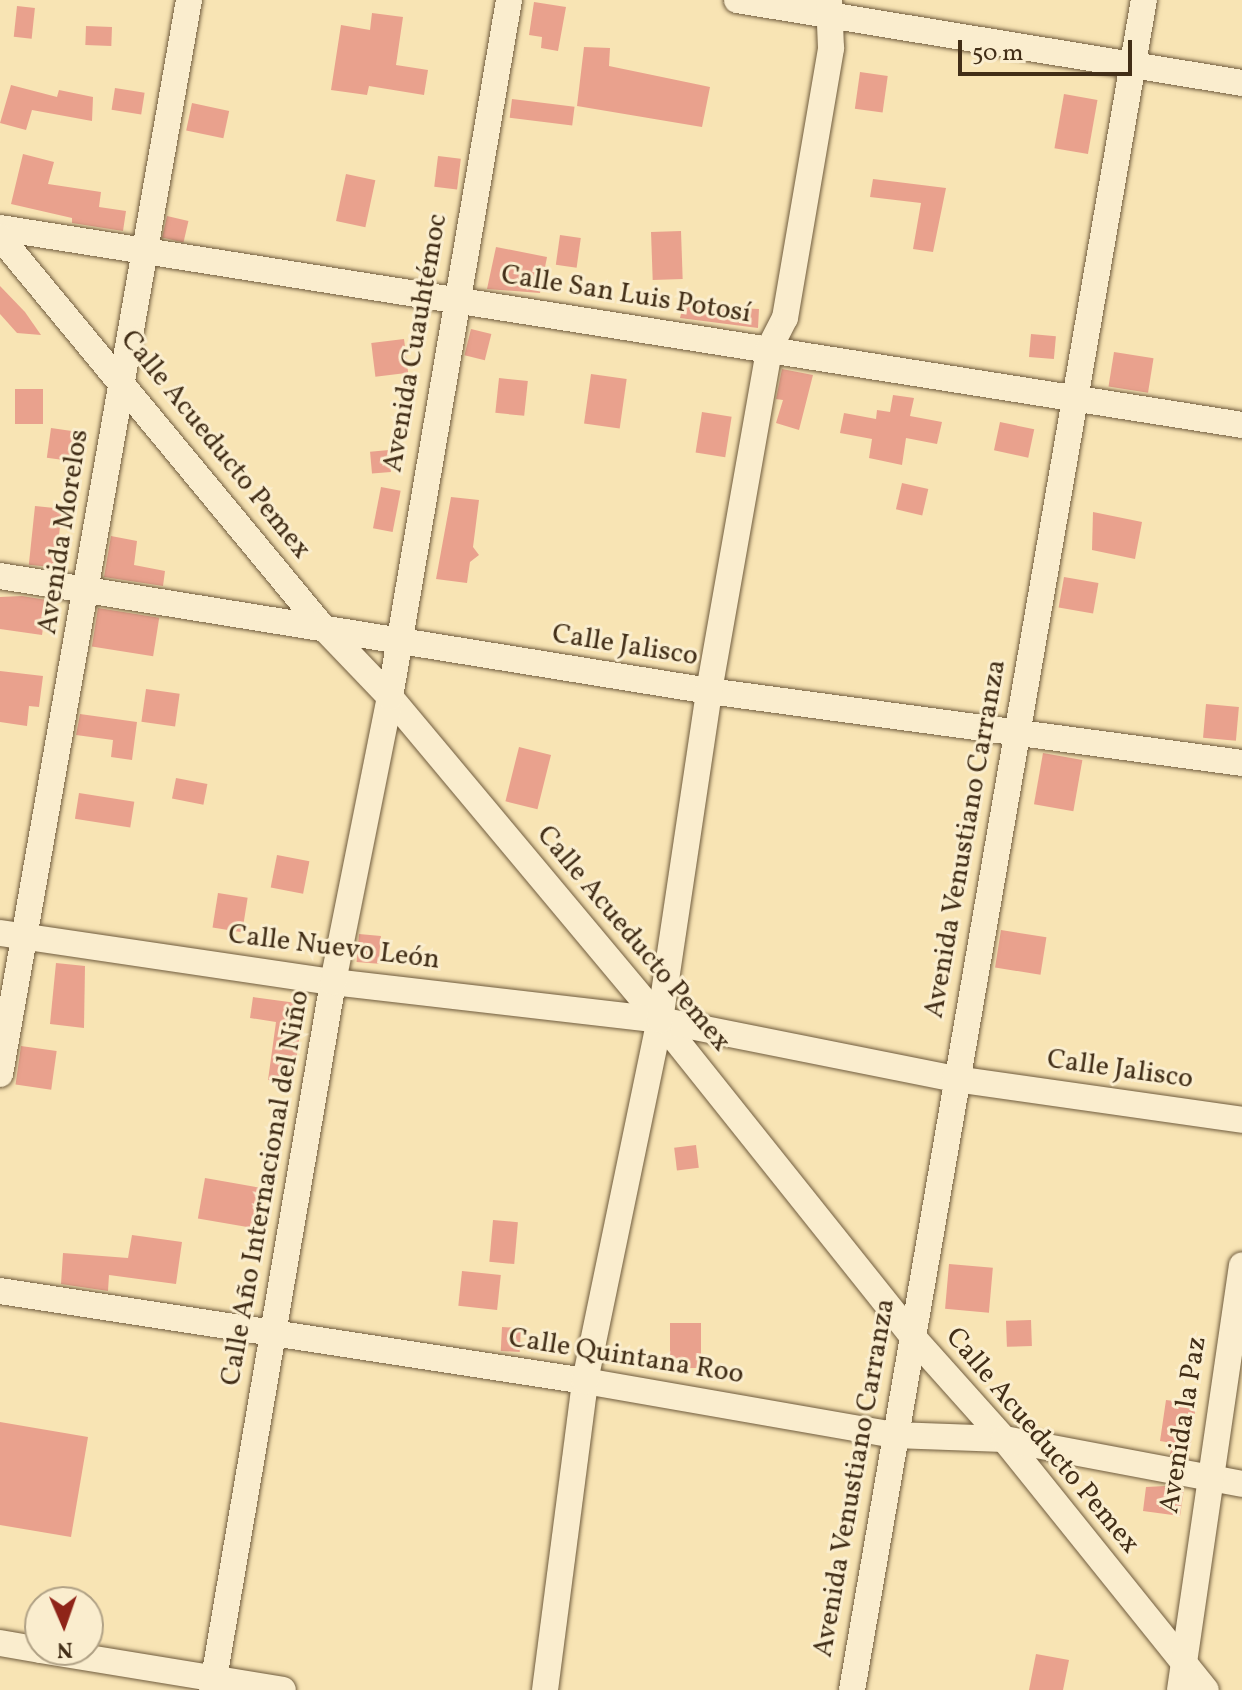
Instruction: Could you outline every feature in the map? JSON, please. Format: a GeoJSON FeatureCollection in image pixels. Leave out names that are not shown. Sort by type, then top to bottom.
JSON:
{"type":"FeatureCollection","features":[{"type":"Feature","properties":{"kind":"street","name":"Avenida Morelos"},"geometry":{"type":"LineString","coordinates":[[0,1074],[89,588],[120,378],[189,0]]}},
{"type":"Feature","properties":{"kind":"street","name":"Avenida Cuauhtémoc"},"geometry":{"type":"LineString","coordinates":[[390,697],[455,301],[509,0]]}},
{"type":"Feature","properties":{"kind":"street"},"geometry":{"type":"LineString","coordinates":[[737,0],[828,7],[1242,83]]}},
{"type":"Feature","properties":{"kind":"street","name":"Avenida Venustiano Carranza"},"geometry":{"type":"LineString","coordinates":[[852,1690],[955,1079],[1144,0]]}},
{"type":"Feature","properties":{"kind":"street"},"geometry":{"type":"LineString","coordinates":[[545,1690],[585,1381],[660,1020],[709,691],[769,349],[785,318],[831,48],[828,7]]}},
{"type":"Feature","properties":{"kind":"street","name":"Calle San Luis Potosí"},"geometry":{"type":"LineString","coordinates":[[0,228],[144,248],[455,301],[1242,425]]}},
{"type":"Feature","properties":{"kind":"street","name":"Calle Acueducto Pemex"},"geometry":{"type":"LineString","coordinates":[[0,237],[120,378],[320,624],[390,697],[660,1020],[912,1336],[1004,1439],[1206,1690]]}},
{"type":"Feature","properties":{"kind":"street","name":"Calle Jalisco"},"geometry":{"type":"LineString","coordinates":[[0,576],[320,624],[399,643],[709,691],[1242,763]]}},
{"type":"Feature","properties":{"kind":"street","name":"Calle Año Internacional del Niño"},"geometry":{"type":"LineString","coordinates":[[212,1685],[333,982],[390,697]]}},
{"type":"Feature","properties":{"kind":"street","name":"Calle Nuevo León"},"geometry":{"type":"LineString","coordinates":[[0,933],[333,982],[660,1020]]}},
{"type":"Feature","properties":{"kind":"street","name":"Calle Jalisco"},"geometry":{"type":"LineString","coordinates":[[660,1020],[955,1079],[1242,1120]]}},
{"type":"Feature","properties":{"kind":"street","name":"Avenida la Paz"},"geometry":{"type":"LineString","coordinates":[[1180,1690],[1207,1478],[1242,1265]]}},
{"type":"Feature","properties":{"kind":"street","name":"Calle Quintana Roo"},"geometry":{"type":"LineString","coordinates":[[0,1291],[273,1336],[585,1381],[894,1435],[1004,1439],[1242,1484]]}},
{"type":"Feature","properties":{"kind":"street"},"geometry":{"type":"LineString","coordinates":[[0,1643],[24,1647]]}},
{"type":"Feature","properties":{"kind":"street"},"geometry":{"type":"LineString","coordinates":[[104,1663],[212,1685],[283,1690]]}},
{"type":"Feature","properties":{"kind":"building"},"geometry":{"type":"Polygon","coordinates":[[[534,2],[566,7],[558,51],[541,48],[542,37],[529,35],[534,2]]]}},
{"type":"Feature","properties":{"kind":"building"},"geometry":{"type":"Polygon","coordinates":[[[17,6],[35,8],[32,39],[14,37],[17,6]]]}},
{"type":"Feature","properties":{"kind":"building"},"geometry":{"type":"Polygon","coordinates":[[[372,13],[403,17],[396,65],[428,70],[424,95],[369,86],[367,95],[331,90],[341,25],[370,30],[372,13]]]}},
{"type":"Feature","properties":{"kind":"building"},"geometry":{"type":"Polygon","coordinates":[[[86,26],[112,27],[111,46],[85,45],[86,26]]]}},
{"type":"Feature","properties":{"kind":"building"},"geometry":{"type":"Polygon","coordinates":[[[584,47],[610,48],[609,66],[710,87],[702,127],[577,106],[584,47]]]}},
{"type":"Feature","properties":{"kind":"building"},"geometry":{"type":"Polygon","coordinates":[[[860,72],[888,76],[883,113],[855,109],[860,72]]]}},
{"type":"Feature","properties":{"kind":"building"},"geometry":{"type":"Polygon","coordinates":[[[11,85],[57,97],[59,90],[93,97],[92,121],[32,110],[26,130],[0,123],[11,85]]]}},
{"type":"Feature","properties":{"kind":"building"},"geometry":{"type":"Polygon","coordinates":[[[115,88],[145,93],[141,114],[112,110],[115,88]]]}},
{"type":"Feature","properties":{"kind":"building"},"geometry":{"type":"Polygon","coordinates":[[[1064,94],[1097,100],[1088,154],[1054,148],[1064,94]]]}},
{"type":"Feature","properties":{"kind":"building"},"geometry":{"type":"Polygon","coordinates":[[[512,99],[575,107],[572,126],[510,118],[512,99]]]}},
{"type":"Feature","properties":{"kind":"building"},"geometry":{"type":"Polygon","coordinates":[[[192,103],[229,111],[223,138],[186,130],[192,103]]]}},
{"type":"Feature","properties":{"kind":"building"},"geometry":{"type":"Polygon","coordinates":[[[23,154],[54,162],[48,184],[101,192],[99,207],[126,211],[123,231],[72,223],[72,218],[11,204],[23,154]]]}},
{"type":"Feature","properties":{"kind":"building"},"geometry":{"type":"Polygon","coordinates":[[[438,156],[461,159],[457,190],[434,187],[438,156]]]}},
{"type":"Feature","properties":{"kind":"building"},"geometry":{"type":"Polygon","coordinates":[[[346,174],[375,180],[365,227],[336,221],[346,174]]]}},
{"type":"Feature","properties":{"kind":"building"},"geometry":{"type":"Polygon","coordinates":[[[873,179],[946,188],[933,252],[913,249],[921,203],[870,197],[873,179]]]}},
{"type":"Feature","properties":{"kind":"building"},"geometry":{"type":"Polygon","coordinates":[[[167,216],[188,221],[183,242],[162,237],[167,216]]]}},
{"type":"Feature","properties":{"kind":"building"},"geometry":{"type":"Polygon","coordinates":[[[681,231],[683,279],[653,280],[651,232],[681,231]]]}},
{"type":"Feature","properties":{"kind":"building"},"geometry":{"type":"Polygon","coordinates":[[[560,235],[581,238],[577,268],[556,265],[560,235]]]}},
{"type":"Feature","properties":{"kind":"building"},"geometry":{"type":"Polygon","coordinates":[[[496,247],[547,257],[540,293],[487,289],[496,247]]]}},
{"type":"Feature","properties":{"kind":"building"},"geometry":{"type":"Polygon","coordinates":[[[0,286],[25,312],[41,335],[17,333],[0,314],[0,286]]]}},
{"type":"Feature","properties":{"kind":"building"},"geometry":{"type":"Polygon","coordinates":[[[685,298],[718,307],[759,309],[758,328],[680,318],[685,298]]]}},
{"type":"Feature","properties":{"kind":"building"},"geometry":{"type":"Polygon","coordinates":[[[471,329],[491,334],[485,360],[464,355],[471,329]]]}},
{"type":"Feature","properties":{"kind":"building"},"geometry":{"type":"Polygon","coordinates":[[[1031,334],[1056,336],[1054,359],[1029,357],[1031,334]]]}},
{"type":"Feature","properties":{"kind":"building"},"geometry":{"type":"Polygon","coordinates":[[[404,339],[408,373],[375,377],[371,343],[404,339]]]}},
{"type":"Feature","properties":{"kind":"building"},"geometry":{"type":"Polygon","coordinates":[[[1114,352],[1154,358],[1148,393],[1109,387],[1114,352]]]}},
{"type":"Feature","properties":{"kind":"building"},"geometry":{"type":"Polygon","coordinates":[[[782,369],[813,375],[799,430],[776,423],[783,400],[776,399],[782,369]]]}},
{"type":"Feature","properties":{"kind":"building"},"geometry":{"type":"Polygon","coordinates":[[[591,374],[627,379],[620,429],[584,424],[591,374]]]}},
{"type":"Feature","properties":{"kind":"building"},"geometry":{"type":"Polygon","coordinates":[[[499,378],[528,381],[524,416],[495,413],[499,378]]]}},
{"type":"Feature","properties":{"kind":"building"},"geometry":{"type":"Polygon","coordinates":[[[15,389],[43,389],[43,424],[15,424],[15,389]]]}},
{"type":"Feature","properties":{"kind":"building"},"geometry":{"type":"Polygon","coordinates":[[[893,395],[914,398],[910,416],[942,422],[937,444],[906,438],[902,465],[869,458],[872,439],[840,433],[844,413],[876,419],[877,410],[890,412],[893,395]]]}},
{"type":"Feature","properties":{"kind":"building"},"geometry":{"type":"Polygon","coordinates":[[[702,412],[732,417],[725,457],[696,452],[702,412]]]}},
{"type":"Feature","properties":{"kind":"building"},"geometry":{"type":"Polygon","coordinates":[[[1000,422],[1034,429],[1028,458],[994,450],[1000,422]]]}},
{"type":"Feature","properties":{"kind":"building"},"geometry":{"type":"Polygon","coordinates":[[[51,428],[79,432],[75,462],[47,458],[51,428]]]}},
{"type":"Feature","properties":{"kind":"building"},"geometry":{"type":"Polygon","coordinates":[[[389,450],[391,472],[372,474],[370,452],[389,450]]]}},
{"type":"Feature","properties":{"kind":"building"},"geometry":{"type":"Polygon","coordinates":[[[902,483],[928,489],[922,515],[896,509],[902,483]]]}},
{"type":"Feature","properties":{"kind":"building"},"geometry":{"type":"Polygon","coordinates":[[[381,487],[401,491],[393,532],[373,528],[381,487]]]}},
{"type":"Feature","properties":{"kind":"building"},"geometry":{"type":"Polygon","coordinates":[[[451,497],[479,500],[473,547],[479,555],[470,562],[467,583],[436,579],[451,497]]]}},
{"type":"Feature","properties":{"kind":"building"},"geometry":{"type":"Polygon","coordinates":[[[35,506],[62,509],[56,567],[29,565],[35,506]]]}},
{"type":"Feature","properties":{"kind":"building"},"geometry":{"type":"Polygon","coordinates":[[[1093,512],[1142,522],[1135,559],[1092,550],[1093,512]]]}},
{"type":"Feature","properties":{"kind":"building"},"geometry":{"type":"Polygon","coordinates":[[[111,536],[137,541],[134,565],[165,571],[163,586],[104,577],[111,536]]]}},
{"type":"Feature","properties":{"kind":"building"},"geometry":{"type":"Polygon","coordinates":[[[1064,577],[1098,583],[1093,614],[1059,608],[1064,577]]]}},
{"type":"Feature","properties":{"kind":"building"},"geometry":{"type":"Polygon","coordinates":[[[0,597],[47,600],[42,635],[0,629],[0,597]]]}},
{"type":"Feature","properties":{"kind":"building"},"geometry":{"type":"Polygon","coordinates":[[[98,608],[159,618],[153,656],[92,647],[98,608]]]}},
{"type":"Feature","properties":{"kind":"building"},"geometry":{"type":"Polygon","coordinates":[[[0,671],[43,676],[39,707],[29,706],[27,726],[0,722],[0,671]]]}},
{"type":"Feature","properties":{"kind":"building"},"geometry":{"type":"Polygon","coordinates":[[[146,689],[180,694],[175,726],[141,722],[146,689]]]}},
{"type":"Feature","properties":{"kind":"building"},"geometry":{"type":"Polygon","coordinates":[[[1206,704],[1239,707],[1236,741],[1203,738],[1206,704]]]}},
{"type":"Feature","properties":{"kind":"building"},"geometry":{"type":"Polygon","coordinates":[[[80,714],[137,722],[132,760],[111,757],[113,740],[76,735],[80,714]]]}},
{"type":"Feature","properties":{"kind":"building"},"geometry":{"type":"Polygon","coordinates":[[[519,747],[551,755],[537,809],[505,801],[519,747]]]}},
{"type":"Feature","properties":{"kind":"building"},"geometry":{"type":"Polygon","coordinates":[[[1043,753],[1082,760],[1073,811],[1034,804],[1043,753]]]}},
{"type":"Feature","properties":{"kind":"building"},"geometry":{"type":"Polygon","coordinates":[[[176,778],[207,784],[203,805],[172,799],[176,778]]]}},
{"type":"Feature","properties":{"kind":"building"},"geometry":{"type":"Polygon","coordinates":[[[79,793],[134,802],[130,827],[75,819],[79,793]]]}},
{"type":"Feature","properties":{"kind":"building"},"geometry":{"type":"Polygon","coordinates":[[[277,855],[309,861],[303,894],[271,887],[277,855]]]}},
{"type":"Feature","properties":{"kind":"building"},"geometry":{"type":"Polygon","coordinates":[[[218,893],[248,898],[242,932],[213,928],[218,893]]]}},
{"type":"Feature","properties":{"kind":"building"},"geometry":{"type":"Polygon","coordinates":[[[1001,930],[1046,937],[1040,975],[995,968],[1001,930]]]}},
{"type":"Feature","properties":{"kind":"building"},"geometry":{"type":"Polygon","coordinates":[[[359,934],[381,936],[378,964],[357,962],[359,934]]]}},
{"type":"Feature","properties":{"kind":"building"},"geometry":{"type":"Polygon","coordinates":[[[56,963],[85,966],[84,1028],[50,1024],[56,963]]]}},
{"type":"Feature","properties":{"kind":"building"},"geometry":{"type":"Polygon","coordinates":[[[253,997],[304,1004],[293,1083],[268,1080],[276,1022],[250,1018],[253,997]]]}},
{"type":"Feature","properties":{"kind":"building"},"geometry":{"type":"Polygon","coordinates":[[[21,1046],[57,1051],[51,1090],[16,1085],[21,1046]]]}},
{"type":"Feature","properties":{"kind":"building"},"geometry":{"type":"Polygon","coordinates":[[[696,1145],[699,1168],[677,1171],[674,1148],[696,1145]]]}},
{"type":"Feature","properties":{"kind":"building"},"geometry":{"type":"Polygon","coordinates":[[[205,1178],[263,1188],[256,1229],[198,1218],[205,1178]]]}},
{"type":"Feature","properties":{"kind":"building"},"geometry":{"type":"Polygon","coordinates":[[[493,1220],[518,1222],[514,1264],[489,1262],[493,1220]]]}},
{"type":"Feature","properties":{"kind":"building"},"geometry":{"type":"Polygon","coordinates":[[[132,1235],[182,1242],[176,1284],[109,1275],[108,1291],[61,1284],[63,1253],[128,1258],[132,1235]]]}},
{"type":"Feature","properties":{"kind":"building"},"geometry":{"type":"Polygon","coordinates":[[[949,1264],[993,1268],[989,1313],[945,1309],[949,1264]]]}},
{"type":"Feature","properties":{"kind":"building"},"geometry":{"type":"Polygon","coordinates":[[[462,1271],[501,1275],[497,1310],[458,1306],[462,1271]]]}},
{"type":"Feature","properties":{"kind":"building"},"geometry":{"type":"Polygon","coordinates":[[[1031,1320],[1032,1346],[1007,1347],[1006,1321],[1031,1320]]]}},
{"type":"Feature","properties":{"kind":"building"},"geometry":{"type":"Polygon","coordinates":[[[670,1323],[701,1323],[701,1368],[670,1368],[670,1323]]]}},
{"type":"Feature","properties":{"kind":"building"},"geometry":{"type":"Polygon","coordinates":[[[502,1327],[521,1328],[520,1352],[501,1351],[502,1327]]]}},
{"type":"Feature","properties":{"kind":"building"},"geometry":{"type":"Polygon","coordinates":[[[1166,1400],[1196,1404],[1189,1458],[1170,1454],[1172,1443],[1160,1441],[1166,1400]]]}},
{"type":"Feature","properties":{"kind":"building"},"geometry":{"type":"Polygon","coordinates":[[[0,1422],[88,1437],[71,1537],[0,1525],[0,1422]]]}},
{"type":"Feature","properties":{"kind":"building"},"geometry":{"type":"Polygon","coordinates":[[[1146,1487],[1184,1489],[1180,1516],[1143,1511],[1146,1487]]]}},
{"type":"Feature","properties":{"kind":"building"},"geometry":{"type":"Polygon","coordinates":[[[1036,1654],[1069,1660],[1063,1690],[1029,1690],[1036,1654]]]}}]}
